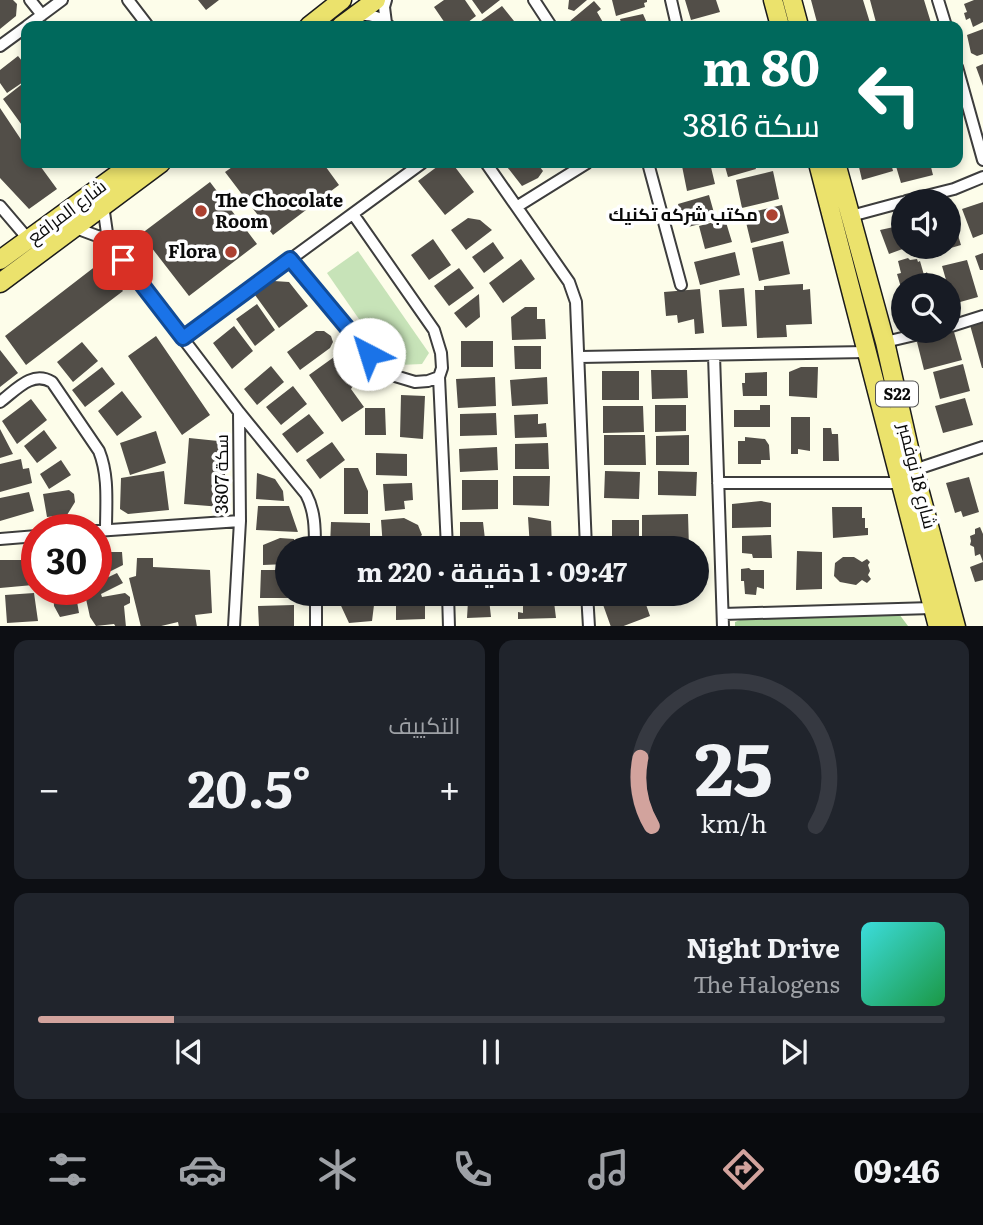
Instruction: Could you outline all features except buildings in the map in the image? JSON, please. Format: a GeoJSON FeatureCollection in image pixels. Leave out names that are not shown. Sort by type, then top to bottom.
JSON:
{"type":"FeatureCollection","features":[{"type":"Feature","properties":{"kind":"main road"},"geometry":{"type":"LineString","coordinates":[[315,21],[342,0]]}},
{"type":"Feature","properties":{"kind":"main road"},"geometry":{"type":"LineString","coordinates":[[347,21],[376,0]]}},
{"type":"Feature","properties":{"kind":"main road"},"geometry":{"type":"LineString","coordinates":[[773,0],[779,21]]}},
{"type":"Feature","properties":{"kind":"main road"},"geometry":{"type":"LineString","coordinates":[[792,0],[798,21]]}},
{"type":"Feature","properties":{"kind":"main road","name":"شارع المرافع"},"geometry":{"type":"LineString","coordinates":[[0,260],[125,168]]}},
{"type":"Feature","properties":{"kind":"main road"},"geometry":{"type":"LineString","coordinates":[[0,283],[154,168]]}},
{"type":"Feature","properties":{"kind":"main road","name":"شارع 18 نوفمبر"},"geometry":{"type":"LineString","coordinates":[[819,168],[866,352],[956,626]]}},
{"type":"Feature","properties":{"kind":"main road","name":"شارع 18 نوفمبر"},"geometry":{"type":"LineString","coordinates":[[837,168],[885,342],[937,626]]}},
{"type":"Feature","properties":{"kind":"street"},"geometry":{"type":"LineString","coordinates":[[30,0],[42,15]]}},
{"type":"Feature","properties":{"kind":"street"},"geometry":{"type":"LineString","coordinates":[[33,21],[62,0]]}},
{"type":"Feature","properties":{"kind":"street"},"geometry":{"type":"LineString","coordinates":[[128,0],[144,21]]}},
{"type":"Feature","properties":{"kind":"street"},"geometry":{"type":"LineString","coordinates":[[386,0],[384,7],[387,21]]}},
{"type":"Feature","properties":{"kind":"street"},"geometry":{"type":"LineString","coordinates":[[534,0],[548,21]]}},
{"type":"Feature","properties":{"kind":"street"},"geometry":{"type":"LineString","coordinates":[[671,0],[676,21]]}},
{"type":"Feature","properties":{"kind":"street"},"geometry":{"type":"LineString","coordinates":[[938,0],[944,21]]}},
{"type":"Feature","properties":{"kind":"street"},"geometry":{"type":"LineString","coordinates":[[348,21],[364,14],[381,21]]}},
{"type":"Feature","properties":{"kind":"street"},"geometry":{"type":"LineString","coordinates":[[0,46],[21,30]]}},
{"type":"Feature","properties":{"kind":"street"},"geometry":{"type":"LineString","coordinates":[[963,88],[983,160]]}},
{"type":"Feature","properties":{"kind":"street"},"geometry":{"type":"LineString","coordinates":[[183,338],[415,168]]}},
{"type":"Feature","properties":{"kind":"street"},"geometry":{"type":"LineString","coordinates":[[490,168],[573,290],[580,358],[586,536]]}},
{"type":"Feature","properties":{"kind":"street"},"geometry":{"type":"LineString","coordinates":[[518,206],[579,168]]}},
{"type":"Feature","properties":{"kind":"street"},"geometry":{"type":"LineString","coordinates":[[649,168],[681,285]]}},
{"type":"Feature","properties":{"kind":"street"},"geometry":{"type":"LineString","coordinates":[[954,189],[983,177]]}},
{"type":"Feature","properties":{"kind":"street","name":"سكة 3807"},"geometry":{"type":"LineString","coordinates":[[103,205],[108,240],[239,412],[240,521],[234,626]]}},
{"type":"Feature","properties":{"kind":"street"},"geometry":{"type":"LineString","coordinates":[[0,206],[29,240]]}},
{"type":"Feature","properties":{"kind":"street"},"geometry":{"type":"LineString","coordinates":[[850,216],[891,206]]}},
{"type":"Feature","properties":{"kind":"street"},"geometry":{"type":"LineString","coordinates":[[353,214],[434,330],[441,353],[442,368],[439,377],[446,536]]}},
{"type":"Feature","properties":{"kind":"street"},"geometry":{"type":"LineString","coordinates":[[73,227],[108,240]]}},
{"type":"Feature","properties":{"kind":"street"},"geometry":{"type":"LineString","coordinates":[[290,259],[384,373],[415,382],[439,377]]}},
{"type":"Feature","properties":{"kind":"street"},"geometry":{"type":"LineString","coordinates":[[961,323],[983,316]]}},
{"type":"Feature","properties":{"kind":"street"},"geometry":{"type":"LineString","coordinates":[[885,342],[891,341]]}},
{"type":"Feature","properties":{"kind":"street"},"geometry":{"type":"LineString","coordinates":[[580,358],[866,352]]}},
{"type":"Feature","properties":{"kind":"street"},"geometry":{"type":"LineString","coordinates":[[714,355],[723,626]]}},
{"type":"Feature","properties":{"kind":"street"},"geometry":{"type":"LineString","coordinates":[[0,402],[32,378],[43,376],[52,382],[99,451],[104,463],[106,475],[103,514]]}},
{"type":"Feature","properties":{"kind":"street"},"geometry":{"type":"LineString","coordinates":[[239,412],[306,494],[312,504],[315,536]]}},
{"type":"Feature","properties":{"kind":"street"},"geometry":{"type":"LineString","coordinates":[[718,483],[908,477],[983,447]]}},
{"type":"Feature","properties":{"kind":"street"},"geometry":{"type":"LineString","coordinates":[[112,530],[240,521]]}},
{"type":"Feature","properties":{"kind":"street"},"geometry":{"type":"LineString","coordinates":[[0,538],[21,537]]}},
{"type":"Feature","properties":{"kind":"street"},"geometry":{"type":"LineString","coordinates":[[316,606],[316,626]]}},
{"type":"Feature","properties":{"kind":"street"},"geometry":{"type":"LineString","coordinates":[[448,606],[449,626]]}},
{"type":"Feature","properties":{"kind":"street"},"geometry":{"type":"LineString","coordinates":[[588,606],[589,626]]}},
{"type":"Feature","properties":{"kind":"street"},"geometry":{"type":"LineString","coordinates":[[723,614],[932,608]]}},
{"type":"Feature","properties":{"kind":"green space"},"geometry":{"type":"Polygon","coordinates":[[[358,251],[429,353],[422,364],[400,365],[386,358],[327,273],[358,251]]]}},
{"type":"Feature","properties":{"kind":"green space"},"geometry":{"type":"Polygon","coordinates":[[[899,614],[908,626],[735,626],[735,622],[745,618],[899,614]]]}},
{"type":"Feature","properties":{"kind":"place","name":"The Chocolate Room"},"geometry":{"type":"Point","coordinates":[201,211]}},
{"type":"Feature","properties":{"kind":"place","name":"مكتب شركه تكنيك"},"geometry":{"type":"Point","coordinates":[772,215]}},
{"type":"Feature","properties":{"kind":"place","name":"Flora"},"geometry":{"type":"Point","coordinates":[231,252]}},
{"type":"Feature","properties":{"kind":"route"},"geometry":{"type":"LineString","coordinates":[[123,260],[183,338],[290,259],[369,354]]}}]}
